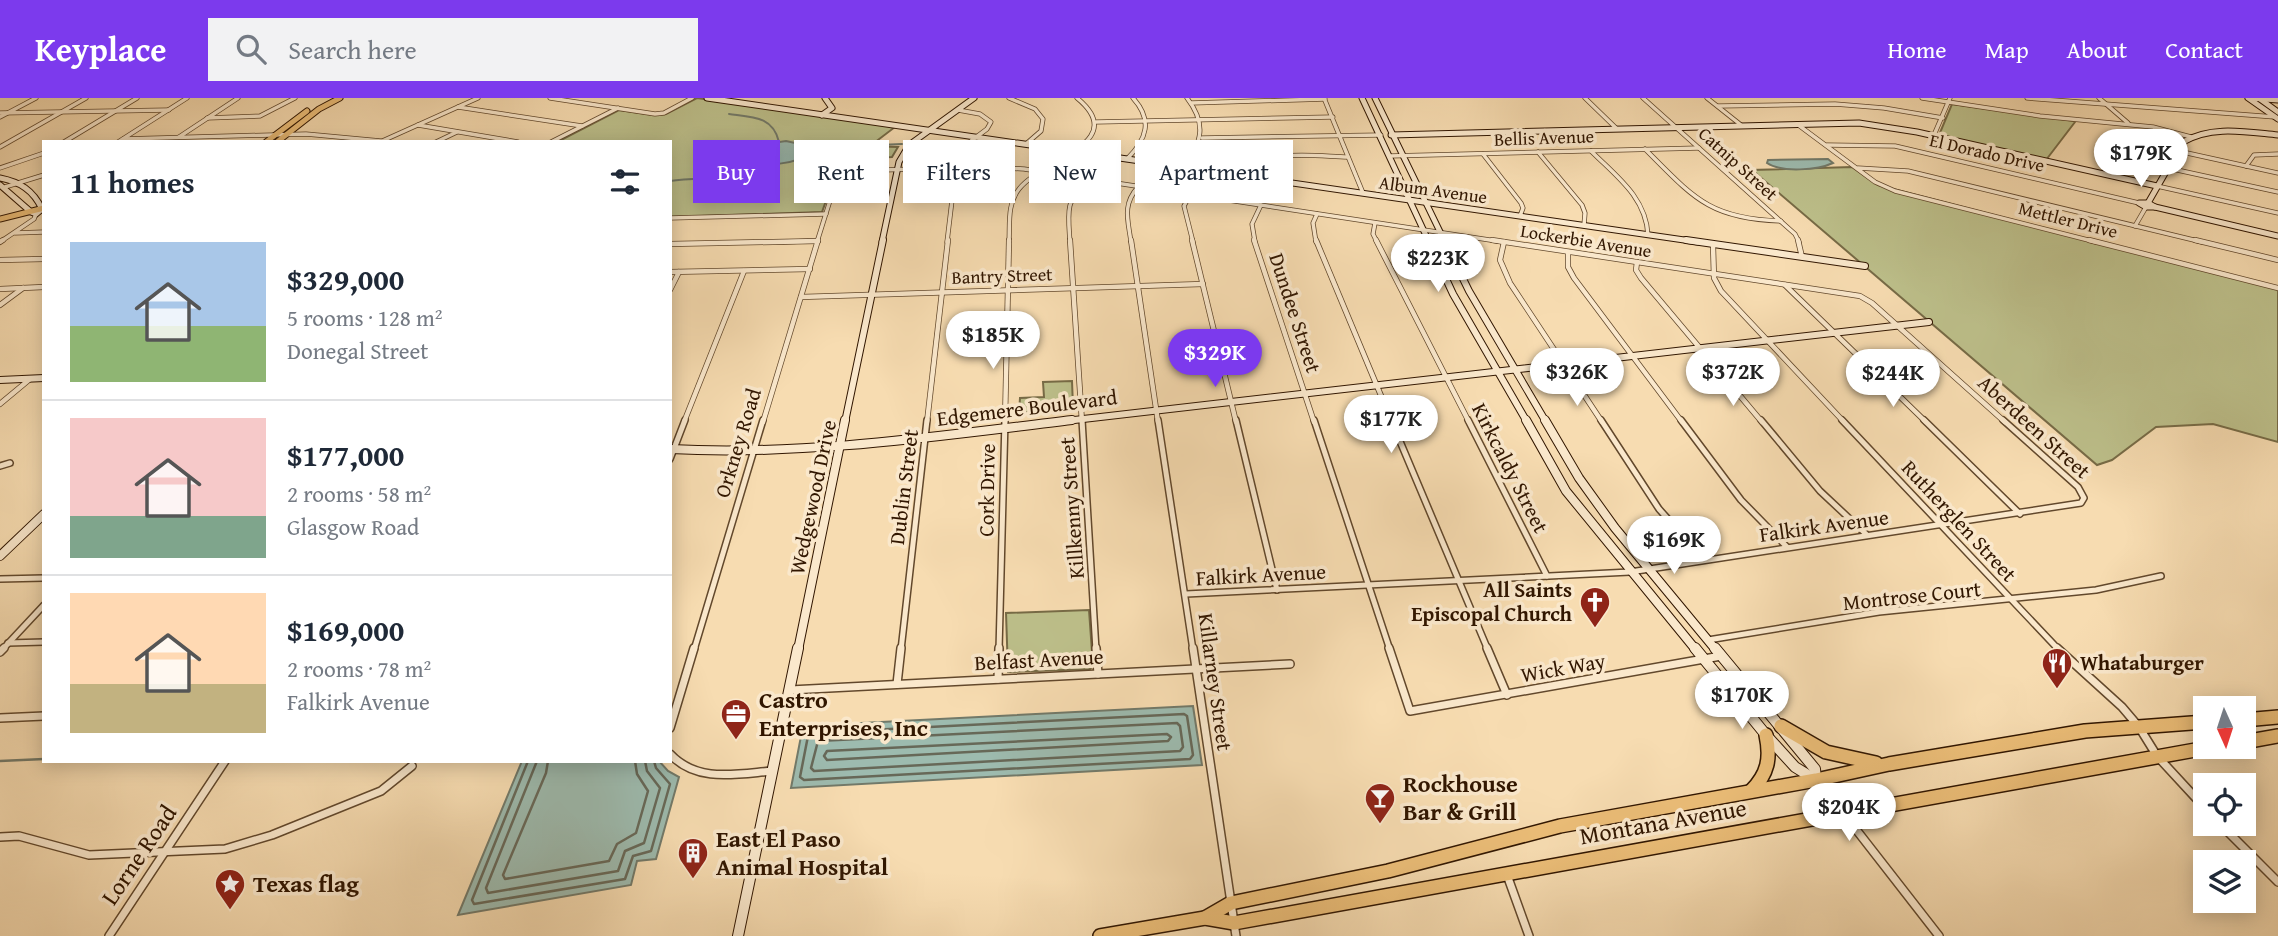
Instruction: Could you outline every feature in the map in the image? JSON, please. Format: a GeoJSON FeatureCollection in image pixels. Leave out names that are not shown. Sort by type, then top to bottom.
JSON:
{"type":"FeatureCollection","features":[{"type":"Feature","properties":{"kind":"highway"},"geometry":{"type":"LineString","coordinates":[[2256,719],[2278,717]]}},
{"type":"Feature","properties":{"kind":"highway","name":"Montana Avenue"},"geometry":{"type":"LineString","coordinates":[[1100,936],[1205,918],[1231,903],[1388,871],[1560,826],[1816,780],[1889,764],[2093,730],[2193,723]]}},
{"type":"Feature","properties":{"kind":"highway"},"geometry":{"type":"LineString","coordinates":[[1781,726],[1806,744],[1835,755],[1889,764]]}},
{"type":"Feature","properties":{"kind":"highway"},"geometry":{"type":"LineString","coordinates":[[1750,791],[1763,780],[1769,768],[1766,734]]}},
{"type":"Feature","properties":{"kind":"highway"},"geometry":{"type":"LineString","coordinates":[[2256,740],[2278,736]]}},
{"type":"Feature","properties":{"kind":"highway","name":"Montana Avenue"},"geometry":{"type":"LineString","coordinates":[[1205,918],[1235,930],[1507,875],[2193,750]]}},
{"type":"Feature","properties":{"kind":"main road"},"geometry":{"type":"LineString","coordinates":[[276,138],[319,103],[340,98]]}},
{"type":"Feature","properties":{"kind":"main road"},"geometry":{"type":"LineString","coordinates":[[276,138],[286,135],[329,101]]}},
{"type":"Feature","properties":{"kind":"main road"},"geometry":{"type":"LineString","coordinates":[[0,221],[28,212],[41,211]]}},
{"type":"Feature","properties":{"kind":"main road"},"geometry":{"type":"LineString","coordinates":[[0,221],[41,211]]}},
{"type":"Feature","properties":{"kind":"street"},"geometry":{"type":"LineString","coordinates":[[8,113],[36,98]]}},
{"type":"Feature","properties":{"kind":"street"},"geometry":{"type":"LineString","coordinates":[[0,147],[86,98]]}},
{"type":"Feature","properties":{"kind":"street"},"geometry":{"type":"LineString","coordinates":[[67,140],[137,98]]}},
{"type":"Feature","properties":{"kind":"street"},"geometry":{"type":"LineString","coordinates":[[123,139],[187,98]]}},
{"type":"Feature","properties":{"kind":"street"},"geometry":{"type":"LineString","coordinates":[[179,137],[238,98]]}},
{"type":"Feature","properties":{"kind":"street"},"geometry":{"type":"LineString","coordinates":[[208,118],[260,116],[295,98]]}},
{"type":"Feature","properties":{"kind":"street"},"geometry":{"type":"LineString","coordinates":[[383,140],[478,98]]}},
{"type":"Feature","properties":{"kind":"street"},"geometry":{"type":"LineString","coordinates":[[550,98],[659,114],[692,98]]}},
{"type":"Feature","properties":{"kind":"street"},"geometry":{"type":"LineString","coordinates":[[577,102],[585,98]]}},
{"type":"Feature","properties":{"kind":"street","name":"Album Avenue"},"geometry":{"type":"LineString","coordinates":[[707,98],[1029,144]]}},
{"type":"Feature","properties":{"kind":"street"},"geometry":{"type":"LineString","coordinates":[[822,115],[832,108],[825,98]]}},
{"type":"Feature","properties":{"kind":"street","name":"Wedgewood Drive"},"geometry":{"type":"LineString","coordinates":[[738,936],[899,169],[906,148],[974,98]]}},
{"type":"Feature","properties":{"kind":"street"},"geometry":{"type":"LineString","coordinates":[[1009,98],[1035,109],[1043,119],[1041,131],[1026,144]]}},
{"type":"Feature","properties":{"kind":"street"},"geometry":{"type":"LineString","coordinates":[[1077,98],[1092,110],[1096,121],[1088,140]]}},
{"type":"Feature","properties":{"kind":"street"},"geometry":{"type":"LineString","coordinates":[[1127,159],[1143,141],[1147,132],[1144,110],[1133,98]]}},
{"type":"Feature","properties":{"kind":"street"},"geometry":{"type":"LineString","coordinates":[[1187,98],[1201,120],[1202,138],[1866,124],[1934,135],[2278,213]]}},
{"type":"Feature","properties":{"kind":"street"},"geometry":{"type":"LineString","coordinates":[[1362,98],[1453,294],[1566,491],[1766,734],[1795,767],[1816,780],[1939,936]]}},
{"type":"Feature","properties":{"kind":"street"},"geometry":{"type":"LineString","coordinates":[[1375,98],[1475,302],[1594,500],[1781,726],[1815,769],[1816,780]]}},
{"type":"Feature","properties":{"kind":"street"},"geometry":{"type":"LineString","coordinates":[[1585,98],[1617,129]]}},
{"type":"Feature","properties":{"kind":"street","name":"Catnip Street"},"geometry":{"type":"LineString","coordinates":[[1643,98],[1781,221],[1798,238],[1802,257]]}},
{"type":"Feature","properties":{"kind":"street"},"geometry":{"type":"LineString","coordinates":[[1707,98],[1741,125]]}},
{"type":"Feature","properties":{"kind":"street"},"geometry":{"type":"LineString","coordinates":[[1922,98],[2040,116],[2166,129],[2191,137]]}},
{"type":"Feature","properties":{"kind":"street"},"geometry":{"type":"LineString","coordinates":[[2027,98],[2277,116]]}},
{"type":"Feature","properties":{"kind":"street"},"geometry":{"type":"LineString","coordinates":[[2099,98],[2129,124]]}},
{"type":"Feature","properties":{"kind":"street"},"geometry":{"type":"LineString","coordinates":[[2247,98],[2277,116]]}},
{"type":"Feature","properties":{"kind":"street"},"geometry":{"type":"LineString","coordinates":[[2247,98],[2278,100]]}},
{"type":"Feature","properties":{"kind":"street"},"geometry":{"type":"LineString","coordinates":[[1191,103],[1325,99],[1363,193]]}},
{"type":"Feature","properties":{"kind":"street"},"geometry":{"type":"LineString","coordinates":[[2260,99],[2277,116]]}},
{"type":"Feature","properties":{"kind":"street"},"geometry":{"type":"LineString","coordinates":[[1934,135],[1949,100]]}},
{"type":"Feature","properties":{"kind":"street"},"geometry":{"type":"LineString","coordinates":[[1718,106],[1835,104],[1884,108],[1943,118]]}},
{"type":"Feature","properties":{"kind":"street"},"geometry":{"type":"LineString","coordinates":[[458,107],[582,127]]}},
{"type":"Feature","properties":{"kind":"street"},"geometry":{"type":"LineString","coordinates":[[555,140],[618,108]]}},
{"type":"Feature","properties":{"kind":"street"},"geometry":{"type":"LineString","coordinates":[[0,115],[169,110]]}},
{"type":"Feature","properties":{"kind":"street"},"geometry":{"type":"LineString","coordinates":[[958,110],[980,114],[990,120],[989,126],[973,140]]}},
{"type":"Feature","properties":{"kind":"street"},"geometry":{"type":"LineString","coordinates":[[1096,121],[1333,117]]}},
{"type":"Feature","properties":{"kind":"street"},"geometry":{"type":"LineString","coordinates":[[1797,124],[1857,168],[1908,171],[2278,260]]}},
{"type":"Feature","properties":{"kind":"street"},"geometry":{"type":"LineString","coordinates":[[416,125],[506,140]]}},
{"type":"Feature","properties":{"kind":"street"},"geometry":{"type":"LineString","coordinates":[[440,140],[457,132]]}},
{"type":"Feature","properties":{"kind":"street"},"geometry":{"type":"LineString","coordinates":[[2135,226],[2150,206],[2157,186],[2184,141],[2191,137],[2219,132],[2278,135]]}},
{"type":"Feature","properties":{"kind":"street"},"geometry":{"type":"LineString","coordinates":[[286,135],[370,140]]}},
{"type":"Feature","properties":{"kind":"street"},"geometry":{"type":"LineString","coordinates":[[123,139],[239,136],[276,138]]}},
{"type":"Feature","properties":{"kind":"street"},"geometry":{"type":"LineString","coordinates":[[234,140],[239,136]]}},
{"type":"Feature","properties":{"kind":"street","name":"El Dorado Drive"},"geometry":{"type":"LineString","coordinates":[[1826,145],[1891,145],[2139,203]]}},
{"type":"Feature","properties":{"kind":"street","name":"Bellis Avenue"},"geometry":{"type":"LineString","coordinates":[[1390,156],[1699,148]]}},
{"type":"Feature","properties":{"kind":"street"},"geometry":{"type":"LineString","coordinates":[[1645,149],[1706,207],[1744,220],[1781,221]]}},
{"type":"Feature","properties":{"kind":"street"},"geometry":{"type":"LineString","coordinates":[[1591,150],[1643,207],[1649,219],[1648,235]]}},
{"type":"Feature","properties":{"kind":"street"},"geometry":{"type":"LineString","coordinates":[[2178,151],[2278,173]]}},
{"type":"Feature","properties":{"kind":"street"},"geometry":{"type":"LineString","coordinates":[[1538,152],[1582,205],[1584,225]]}},
{"type":"Feature","properties":{"kind":"street"},"geometry":{"type":"LineString","coordinates":[[0,168],[42,154]]}},
{"type":"Feature","properties":{"kind":"street"},"geometry":{"type":"LineString","coordinates":[[1483,154],[1521,202],[1523,208],[1520,216]]}},
{"type":"Feature","properties":{"kind":"street"},"geometry":{"type":"LineString","coordinates":[[2246,166],[2254,155],[2278,154]]}},
{"type":"Feature","properties":{"kind":"street"},"geometry":{"type":"LineString","coordinates":[[1293,158],[1348,157]]}},
{"type":"Feature","properties":{"kind":"street","name":"Album Avenue"},"geometry":{"type":"LineString","coordinates":[[1121,158],[1135,160]]}},
{"type":"Feature","properties":{"kind":"street","name":"Mettler Drive"},"geometry":{"type":"LineString","coordinates":[[1857,168],[1875,182],[1895,191],[2278,288]]}},
{"type":"Feature","properties":{"kind":"street"},"geometry":{"type":"LineString","coordinates":[[2168,168],[2278,192]]}},
{"type":"Feature","properties":{"kind":"street","name":"Lockerbie Avenue"},"geometry":{"type":"LineString","coordinates":[[889,170],[903,169]]}},
{"type":"Feature","properties":{"kind":"street"},"geometry":{"type":"LineString","coordinates":[[2,186],[42,176]]}},
{"type":"Feature","properties":{"kind":"street"},"geometry":{"type":"LineString","coordinates":[[1398,176],[1413,176]]}},
{"type":"Feature","properties":{"kind":"street"},"geometry":{"type":"LineString","coordinates":[[0,178],[18,183],[32,191],[41,211],[34,219],[0,242]]}},
{"type":"Feature","properties":{"kind":"street","name":"Cork Drive"},"geometry":{"type":"LineString","coordinates":[[998,679],[1010,208],[1019,188],[1029,179]]}},
{"type":"Feature","properties":{"kind":"street","name":"Album Avenue"},"geometry":{"type":"LineString","coordinates":[[1293,183],[1865,266]]}},
{"type":"Feature","properties":{"kind":"street"},"geometry":{"type":"LineString","coordinates":[[2,186],[20,199],[28,212]]}},
{"type":"Feature","properties":{"kind":"street","name":"Killarney Street"},"geometry":{"type":"LineString","coordinates":[[1135,190],[1126,208],[1235,930]]}},
{"type":"Feature","properties":{"kind":"street"},"geometry":{"type":"LineString","coordinates":[[36,197],[42,196]]}},
{"type":"Feature","properties":{"kind":"street","name":"Orkney Road"},"geometry":{"type":"LineString","coordinates":[[672,721],[829,203]]}},
{"type":"Feature","properties":{"kind":"street","name":"Dublin Street"},"geometry":{"type":"LineString","coordinates":[[897,684],[952,203]]}},
{"type":"Feature","properties":{"kind":"street","name":"Killkenny Street"},"geometry":{"type":"LineString","coordinates":[[1069,203],[1098,674]]}},
{"type":"Feature","properties":{"kind":"street"},"geometry":{"type":"LineString","coordinates":[[1186,203],[1184,206],[1277,590]]}},
{"type":"Feature","properties":{"kind":"street","name":"Lockerbie Avenue"},"geometry":{"type":"LineString","coordinates":[[1247,203],[1865,299]]}},
{"type":"Feature","properties":{"kind":"street"},"geometry":{"type":"LineString","coordinates":[[2139,203],[2278,236]]}},
{"type":"Feature","properties":{"kind":"street","name":"Dundee Street"},"geometry":{"type":"LineString","coordinates":[[1261,205],[1254,218],[1252,230],[1410,711]]}},
{"type":"Feature","properties":{"kind":"street"},"geometry":{"type":"LineString","coordinates":[[672,218],[826,214]]}},
{"type":"Feature","properties":{"kind":"street"},"geometry":{"type":"LineString","coordinates":[[1318,214],[1312,231],[1507,695]]}},
{"type":"Feature","properties":{"kind":"street","name":"Kirkcaldy Street"},"geometry":{"type":"LineString","coordinates":[[1375,223],[1373,234],[1547,576]]}},
{"type":"Feature","properties":{"kind":"street"},"geometry":{"type":"LineString","coordinates":[[14,233],[42,232]]}},
{"type":"Feature","properties":{"kind":"street"},"geometry":{"type":"LineString","coordinates":[[672,244],[818,241]]}},
{"type":"Feature","properties":{"kind":"street"},"geometry":{"type":"LineString","coordinates":[[1504,242],[1500,254],[1504,273],[1659,509],[1704,559]]}},
{"type":"Feature","properties":{"kind":"street","name":"Rutherglen Street"},"geometry":{"type":"LineString","coordinates":[[1713,244],[1714,282],[1721,291],[2011,602],[2043,635],[2104,689],[2139,726],[2157,756],[2193,795]]}},
{"type":"Feature","properties":{"kind":"street"},"geometry":{"type":"LineString","coordinates":[[1568,252],[1568,267],[1574,278],[1741,500],[1787,547]]}},
{"type":"Feature","properties":{"kind":"street"},"geometry":{"type":"LineString","coordinates":[[0,260],[42,259]]}},
{"type":"Feature","properties":{"kind":"street"},"geometry":{"type":"LineString","coordinates":[[1637,262],[1637,274],[1819,491],[1867,535]]}},
{"type":"Feature","properties":{"kind":"street"},"geometry":{"type":"LineString","coordinates":[[672,272],[810,269]]}},
{"type":"Feature","properties":{"kind":"street"},"geometry":{"type":"LineString","coordinates":[[672,449],[744,271]]}},
{"type":"Feature","properties":{"kind":"street"},"geometry":{"type":"LineString","coordinates":[[672,286],[679,272]]}},
{"type":"Feature","properties":{"kind":"street","name":"Bantry Street"},"geometry":{"type":"LineString","coordinates":[[801,297],[1203,284]]}},
{"type":"Feature","properties":{"kind":"street"},"geometry":{"type":"LineString","coordinates":[[1785,285],[2020,513]]}},
{"type":"Feature","properties":{"kind":"street"},"geometry":{"type":"LineString","coordinates":[[0,305],[23,288]]}},
{"type":"Feature","properties":{"kind":"street"},"geometry":{"type":"LineString","coordinates":[[0,289],[42,288]]}},
{"type":"Feature","properties":{"kind":"street","name":"Aberdeen Street"},"geometry":{"type":"LineString","coordinates":[[1865,299],[2078,487],[2084,498]]}},
{"type":"Feature","properties":{"kind":"street","name":"Edgemere Boulevard"},"geometry":{"type":"LineString","coordinates":[[672,449],[754,451],[841,447],[1929,323]]}},
{"type":"Feature","properties":{"kind":"street"},"geometry":{"type":"LineString","coordinates":[[0,380],[42,378]]}},
{"type":"Feature","properties":{"kind":"street"},"geometry":{"type":"LineString","coordinates":[[0,404],[30,379]]}},
{"type":"Feature","properties":{"kind":"street"},"geometry":{"type":"LineString","coordinates":[[0,466],[10,463]]}},
{"type":"Feature","properties":{"kind":"street","name":"Falkirk Avenue"},"geometry":{"type":"LineString","coordinates":[[1186,594],[1630,572],[2078,505],[2084,498]]}},
{"type":"Feature","properties":{"kind":"street"},"geometry":{"type":"LineString","coordinates":[[0,556],[39,523]]}},
{"type":"Feature","properties":{"kind":"street","name":"Montrose Court"},"geometry":{"type":"LineString","coordinates":[[1708,640],[1899,609],[2011,602],[2121,586],[2161,576]]}},
{"type":"Feature","properties":{"kind":"street"},"geometry":{"type":"LineString","coordinates":[[0,579],[42,578]]}},
{"type":"Feature","properties":{"kind":"street"},"geometry":{"type":"LineString","coordinates":[[0,652],[42,606]]}},
{"type":"Feature","properties":{"kind":"street"},"geometry":{"type":"LineString","coordinates":[[8,643],[42,642]]}},
{"type":"Feature","properties":{"kind":"street","name":"Wick Way"},"geometry":{"type":"LineString","coordinates":[[1410,711],[1721,656]]}},
{"type":"Feature","properties":{"kind":"street","name":"Belfast Avenue"},"geometry":{"type":"LineString","coordinates":[[790,690],[1290,664]]}},
{"type":"Feature","properties":{"kind":"street"},"geometry":{"type":"LineString","coordinates":[[672,693],[680,693]]}},
{"type":"Feature","properties":{"kind":"street"},"geometry":{"type":"LineString","coordinates":[[0,718],[42,716]]}},
{"type":"Feature","properties":{"kind":"street"},"geometry":{"type":"LineString","coordinates":[[672,756],[681,766],[700,773],[773,771]]}},
{"type":"Feature","properties":{"kind":"street","name":"Lorne Road"},"geometry":{"type":"LineString","coordinates":[[109,936],[224,763]]}},
{"type":"Feature","properties":{"kind":"street"},"geometry":{"type":"LineString","coordinates":[[0,837],[19,836],[89,856],[225,849],[272,835],[381,791],[412,766]]}},
{"type":"Feature","properties":{"kind":"street"},"geometry":{"type":"LineString","coordinates":[[2232,836],[2278,882]]}},
{"type":"Feature","properties":{"kind":"street"},"geometry":{"type":"LineString","coordinates":[[1507,875],[1529,936]]}},
{"type":"Feature","properties":{"kind":"green space"},"geometry":{"type":"Polygon","coordinates":[[[697,98],[895,127],[878,140],[794,140],[794,203],[825,203],[822,212],[672,217],[672,140],[561,140],[619,110],[666,114],[697,98]]]}},
{"type":"Feature","properties":{"kind":"green space"},"geometry":{"type":"Polygon","coordinates":[[[1952,104],[2075,122],[2046,160],[1939,135],[1952,104]]]}},
{"type":"Feature","properties":{"kind":"green space"},"geometry":{"type":"Polygon","coordinates":[[[889,147],[898,147],[892,157],[889,157],[889,147]]]}},
{"type":"Feature","properties":{"kind":"green space"},"geometry":{"type":"Polygon","coordinates":[[[1852,167],[1878,185],[2278,289],[2278,442],[2213,424],[2156,427],[2112,460],[2097,465],[1752,170],[1852,167]]]}},
{"type":"Feature","properties":{"kind":"green space"},"geometry":{"type":"Polygon","coordinates":[[[1072,381],[1073,407],[1019,413],[1020,398],[1044,397],[1043,382],[1072,381]]]}},
{"type":"Feature","properties":{"kind":"green space"},"geometry":{"type":"Polygon","coordinates":[[[1089,610],[1093,666],[1090,669],[1008,672],[1006,613],[1089,610]]]}},
{"type":"Feature","properties":{"kind":"water"},"geometry":{"type":"Polygon","coordinates":[[[780,142],[794,143],[794,160],[780,164],[780,142]]]}},
{"type":"Feature","properties":{"kind":"water"},"geometry":{"type":"Polygon","coordinates":[[[1828,159],[1833,163],[1800,169],[1782,168],[1767,163],[1768,160],[1828,159]]]}},
{"type":"Feature","properties":{"kind":"water"},"geometry":{"type":"Polygon","coordinates":[[[1193,706],[1202,765],[791,788],[803,726],[1193,706]]]}},
{"type":"Feature","properties":{"kind":"water"},"geometry":{"type":"Polygon","coordinates":[[[521,763],[661,763],[679,777],[656,859],[637,861],[631,885],[458,915],[521,763]]]}},
{"type":"Feature","properties":{"kind":"waterway"},"geometry":{"type":"LineString","coordinates":[[729,114],[760,119],[772,127],[778,140]]}},
{"type":"Feature","properties":{"kind":"waterway"},"geometry":{"type":"LineString","coordinates":[[889,145],[902,144]]}},
{"type":"Feature","properties":{"kind":"waterway"},"geometry":{"type":"LineString","coordinates":[[672,181],[693,180]]}},
{"type":"Feature","properties":{"kind":"waterway"},"geometry":{"type":"LineString","coordinates":[[0,761],[42,759]]}},
{"type":"Feature","properties":{"kind":"place","name":"All Saints Episcopal Church"},"geometry":{"type":"Point","coordinates":[1595,629]}},
{"type":"Feature","properties":{"kind":"place","name":"Whataburger"},"geometry":{"type":"Point","coordinates":[2057,690]}},
{"type":"Feature","properties":{"kind":"place","name":"Castro Enterprises, Inc"},"geometry":{"type":"Point","coordinates":[736,741]}},
{"type":"Feature","properties":{"kind":"place","name":"Rockhouse Bar & Grill"},"geometry":{"type":"Point","coordinates":[1380,825]}},
{"type":"Feature","properties":{"kind":"place","name":"East El Paso Animal Hospital"},"geometry":{"type":"Point","coordinates":[693,880]}},
{"type":"Feature","properties":{"kind":"place","name":"Texas flag"},"geometry":{"type":"Point","coordinates":[230,911]}}]}
